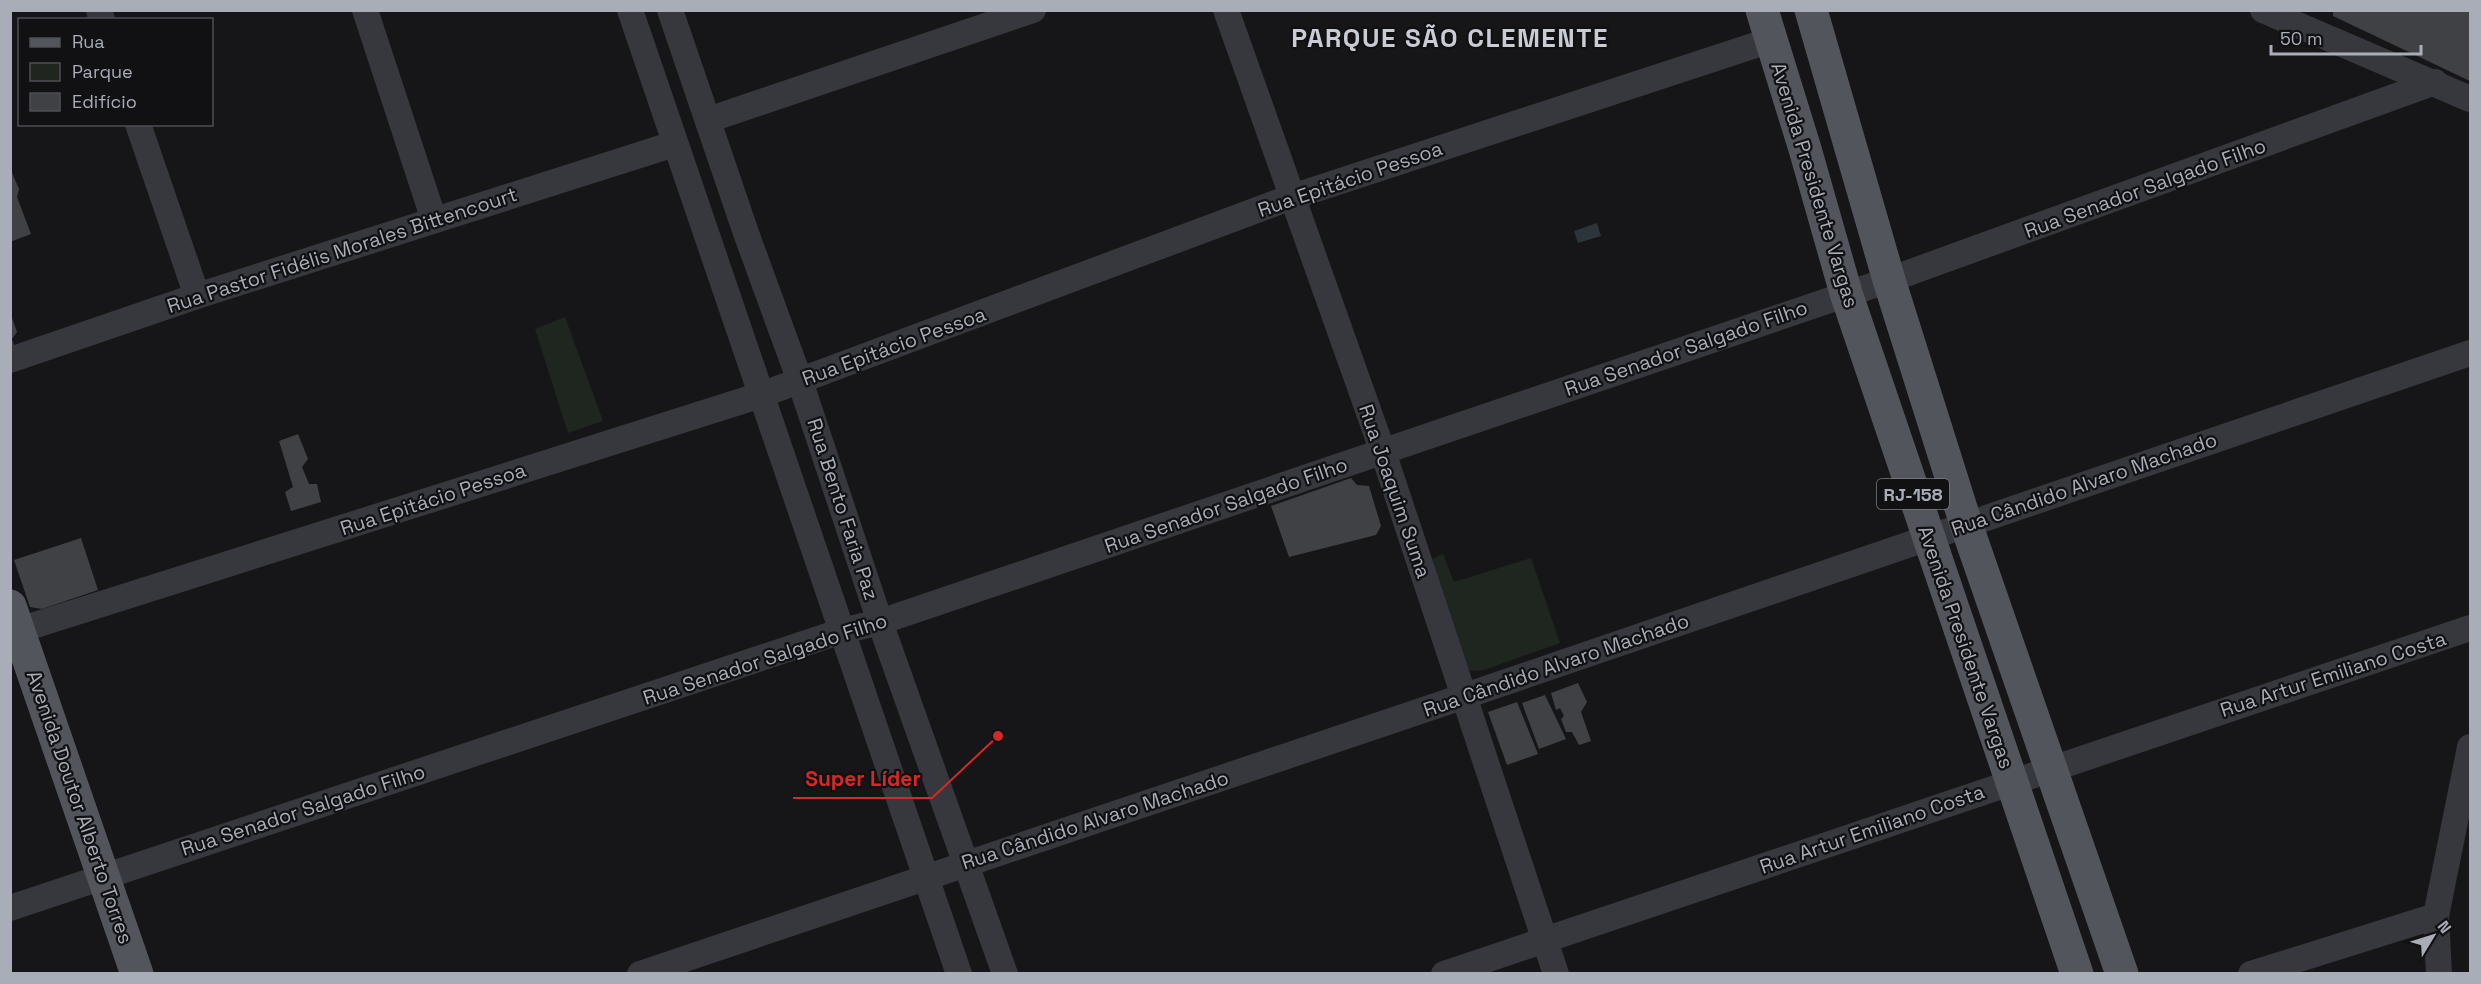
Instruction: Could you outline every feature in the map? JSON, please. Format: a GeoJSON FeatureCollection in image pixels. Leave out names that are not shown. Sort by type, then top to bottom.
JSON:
{"type":"FeatureCollection","features":[{"type":"Feature","properties":{"kind":"main road","name":"Avenida Presidente Vargas"},"geometry":{"type":"LineString","coordinates":[[1811,10],[1888,280],[1966,524],[2122,974]]}},
{"type":"Feature","properties":{"kind":"main road","name":"Avenida Presidente Vargas"},"geometry":{"type":"LineString","coordinates":[[1766,25],[1805,149],[1846,293],[2077,974]]}},
{"type":"Feature","properties":{"kind":"main road","name":"Avenida Doutor Alberto Torres"},"geometry":{"type":"LineString","coordinates":[[13,623],[105,876],[137,974]]}},
{"type":"Feature","properties":{"kind":"street"},"geometry":{"type":"LineString","coordinates":[[365,10],[434,220]]}},
{"type":"Feature","properties":{"kind":"street","name":"Rua Bento Faria Paz"},"geometry":{"type":"LineString","coordinates":[[630,10],[959,974]]}},
{"type":"Feature","properties":{"kind":"street","name":"Rua Bento Faria Paz"},"geometry":{"type":"LineString","coordinates":[[670,10],[800,381],[880,622],[1005,974]]}},
{"type":"Feature","properties":{"kind":"street"},"geometry":{"type":"LineString","coordinates":[[708,120],[1033,10]]}},
{"type":"Feature","properties":{"kind":"street","name":"Rua Joaquim Suma"},"geometry":{"type":"LineString","coordinates":[[1226,10],[1383,452],[1556,974]]}},
{"type":"Feature","properties":{"kind":"street"},"geometry":{"type":"LineString","coordinates":[[2263,10],[2466,96],[2470,119]]}},
{"type":"Feature","properties":{"kind":"street","name":"Rua Epitácio Pessoa"},"geometry":{"type":"LineString","coordinates":[[13,623],[761,395],[1292,197],[1766,25]]}},
{"type":"Feature","properties":{"kind":"street","name":"Rua Senador Salgado Filho"},"geometry":{"type":"LineString","coordinates":[[10,908],[842,631],[880,622],[1888,280],[2435,82]]}},
{"type":"Feature","properties":{"kind":"street"},"geometry":{"type":"LineString","coordinates":[[139,126],[197,296]]}},
{"type":"Feature","properties":{"kind":"street","name":"Rua Pastor Fidélis Morales Bittencourt"},"geometry":{"type":"LineString","coordinates":[[10,360],[197,296],[674,144]]}},
{"type":"Feature","properties":{"kind":"street","name":"Rua Cândido Alvaro Machado"},"geometry":{"type":"LineString","coordinates":[[640,974],[924,876],[1465,696],[2470,353]]}},
{"type":"Feature","properties":{"kind":"street","name":"Rua Artur Emiliano Costa"},"geometry":{"type":"LineString","coordinates":[[1444,974],[2049,768],[2470,628]]}},
{"type":"Feature","properties":{"kind":"street"},"geometry":{"type":"LineString","coordinates":[[2439,974],[2436,916],[2470,747]]}},
{"type":"Feature","properties":{"kind":"street"},"geometry":{"type":"LineString","coordinates":[[2251,974],[2436,916]]}},
{"type":"Feature","properties":{"kind":"green space"},"geometry":{"type":"Polygon","coordinates":[[[565,317],[603,421],[568,433],[535,329],[565,317]]]}},
{"type":"Feature","properties":{"kind":"green space"},"geometry":{"type":"Polygon","coordinates":[[[1443,554],[1454,582],[1531,558],[1560,643],[1484,670],[1471,671],[1465,667],[1432,559],[1443,554]]]}},
{"type":"Feature","properties":{"kind":"shaded area"},"geometry":{"type":"Polygon","coordinates":[[[1597,223],[1601,236],[1578,243],[1574,231],[1597,223]]]}},
{"type":"Feature","properties":{"kind":"building"},"geometry":{"type":"Polygon","coordinates":[[[2333,10],[2470,10],[2470,81],[2333,16],[2333,10]]]}},
{"type":"Feature","properties":{"kind":"building"},"geometry":{"type":"Polygon","coordinates":[[[10,168],[19,189],[17,197],[31,234],[10,242],[10,168]]]}},
{"type":"Feature","properties":{"kind":"building"},"geometry":{"type":"Polygon","coordinates":[[[11,315],[17,332],[12,339],[15,349],[10,350],[11,315]]]}},
{"type":"Feature","properties":{"kind":"building"},"geometry":{"type":"Polygon","coordinates":[[[298,434],[308,459],[302,467],[309,484],[317,484],[321,502],[291,511],[285,492],[293,487],[279,441],[298,434]]]}},
{"type":"Feature","properties":{"kind":"building"},"geometry":{"type":"Polygon","coordinates":[[[1351,478],[1357,485],[1369,486],[1381,526],[1376,535],[1289,557],[1271,506],[1351,478]]]}},
{"type":"Feature","properties":{"kind":"building"},"geometry":{"type":"Polygon","coordinates":[[[81,538],[98,590],[42,609],[30,607],[14,560],[81,538]]]}},
{"type":"Feature","properties":{"kind":"building"},"geometry":{"type":"Polygon","coordinates":[[[1578,683],[1587,702],[1581,712],[1591,741],[1579,745],[1572,732],[1566,732],[1561,719],[1564,716],[1560,708],[1556,710],[1551,693],[1578,683]]]}},
{"type":"Feature","properties":{"kind":"building"},"geometry":{"type":"Polygon","coordinates":[[[1545,695],[1566,739],[1539,749],[1522,703],[1545,695]]]}},
{"type":"Feature","properties":{"kind":"building"},"geometry":{"type":"Polygon","coordinates":[[[1517,702],[1538,754],[1507,765],[1488,712],[1517,702]]]}},
{"type":"Feature","properties":{"kind":"place","name":"Super Líder"},"geometry":{"type":"Point","coordinates":[998,736]}},
{"type":"Feature","properties":{"kind":"district","name":"PARQUE SÃO CLEMENTE"},"geometry":{"type":"Point","coordinates":[1450,38]}}]}
